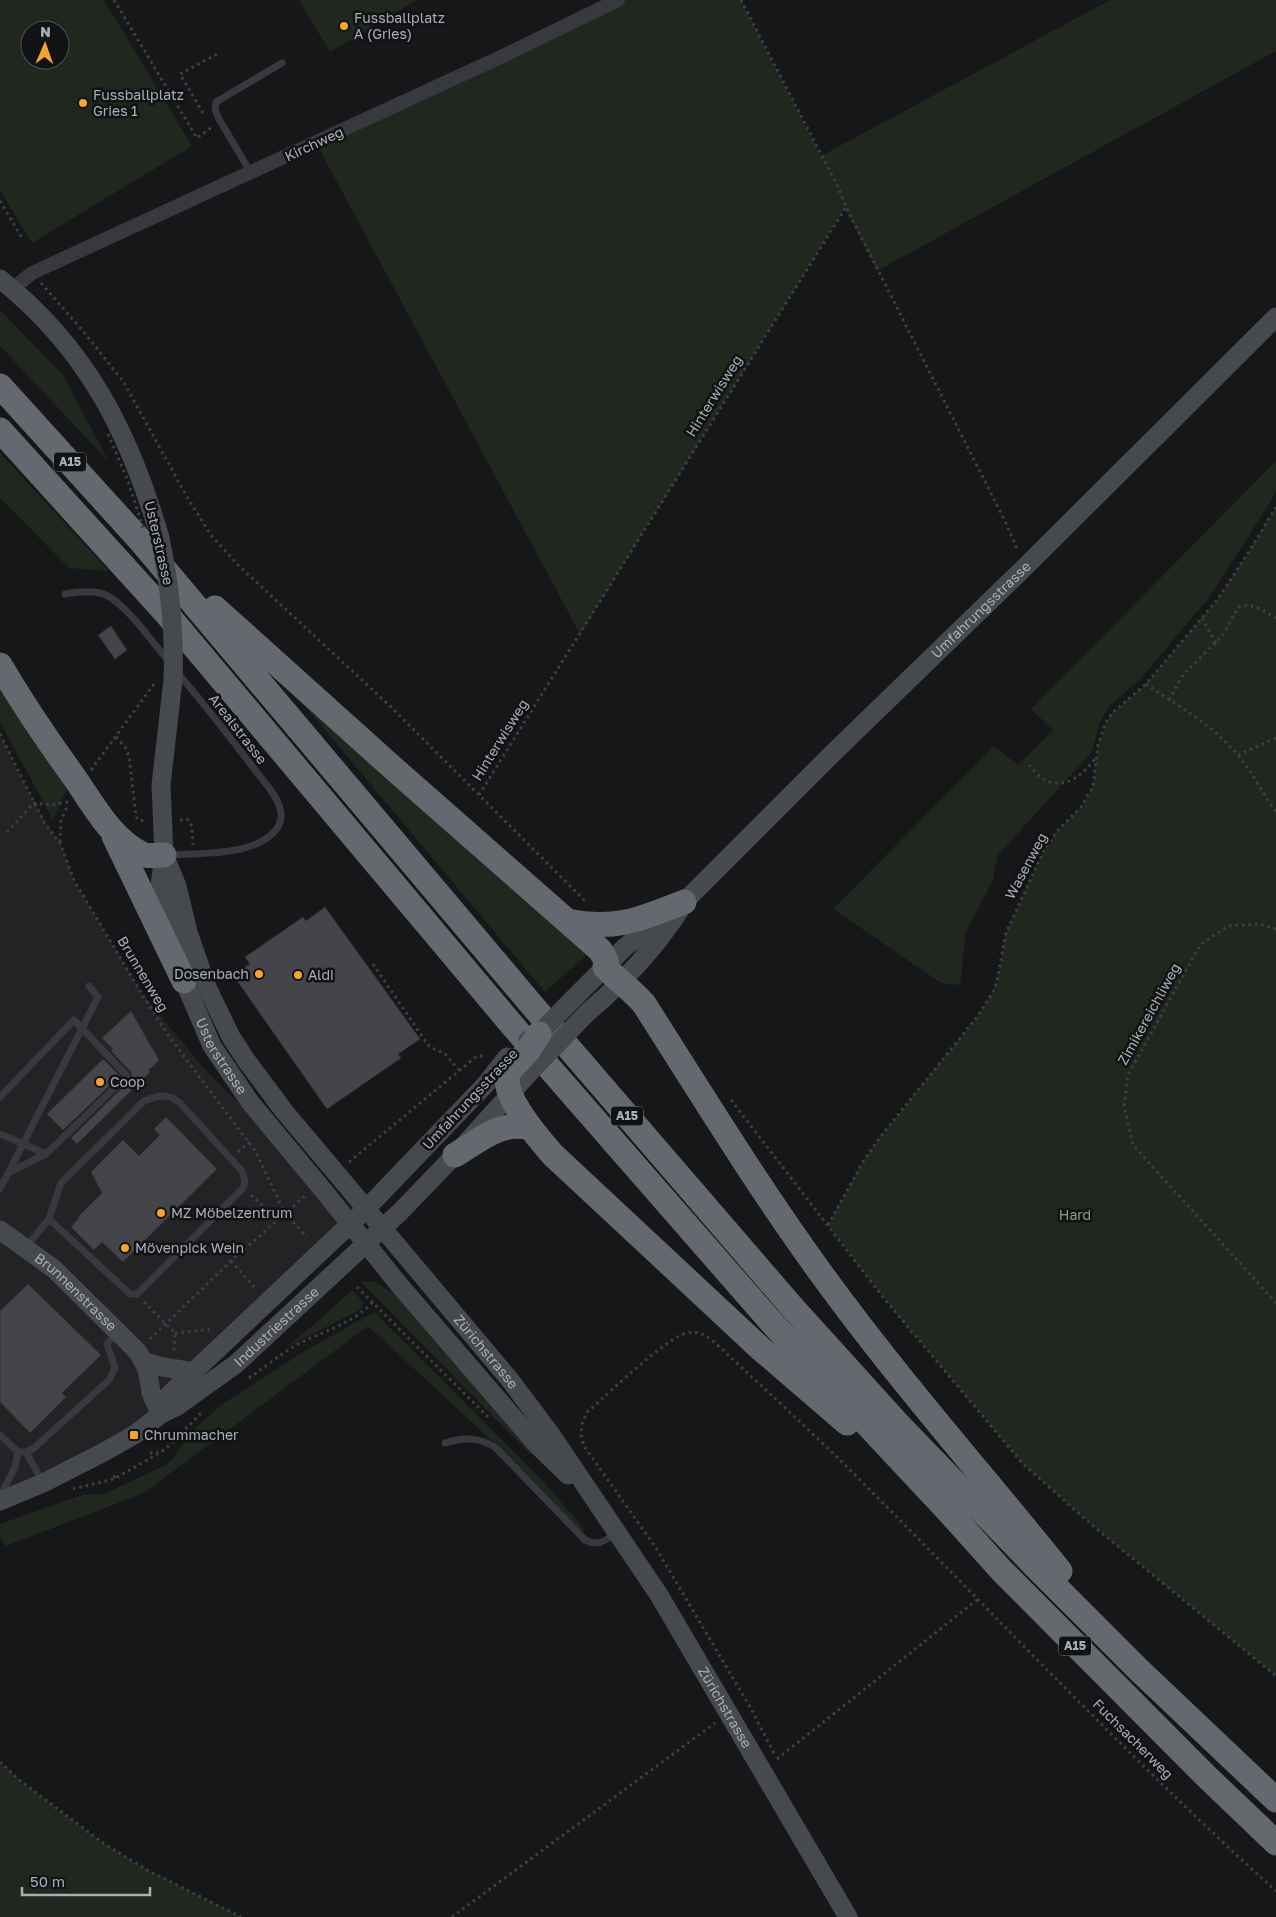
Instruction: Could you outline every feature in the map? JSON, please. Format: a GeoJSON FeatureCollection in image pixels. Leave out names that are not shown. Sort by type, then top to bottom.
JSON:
{"type":"FeatureCollection","features":[{"type":"Feature","properties":{"kind":"highway","name":"A15"},"geometry":{"type":"LineString","coordinates":[[0,386],[139,539],[531,1004],[792,1307],[904,1430],[1140,1671],[1276,1800]]}},
{"type":"Feature","properties":{"kind":"highway","name":"A15"},"geometry":{"type":"LineString","coordinates":[[0,430],[166,613],[512,1025],[694,1236],[773,1324],[1001,1570],[1199,1769],[1276,1842]]}},
{"type":"Feature","properties":{"kind":"highway"},"geometry":{"type":"LineString","coordinates":[[139,539],[393,768],[600,950],[613,975],[644,1004],[761,1187],[823,1276],[870,1338],[1140,1671]]}},
{"type":"Feature","properties":{"kind":"highway"},"geometry":{"type":"LineString","coordinates":[[0,666],[55,750],[111,829],[184,981]]}},
{"type":"Feature","properties":{"kind":"highway"},"geometry":{"type":"LineString","coordinates":[[111,829],[141,853],[148,856],[164,855]]}},
{"type":"Feature","properties":{"kind":"highway"},"geometry":{"type":"LineString","coordinates":[[568,921],[593,924],[619,924],[641,919],[684,902]]}},
{"type":"Feature","properties":{"kind":"highway"},"geometry":{"type":"LineString","coordinates":[[539,1034],[527,1052],[510,1069],[530,1128],[553,1155],[754,1342],[949,1512]]}},
{"type":"Feature","properties":{"kind":"highway"},"geometry":{"type":"LineString","coordinates":[[455,1155],[506,1126],[530,1128]]}},
{"type":"Feature","properties":{"kind":"main road","name":"Usterstrasse"},"geometry":{"type":"LineString","coordinates":[[6,284],[46,320],[66,343],[96,387],[118,424],[142,479],[160,538],[167,567],[174,629],[165,680],[161,785],[164,855],[160,886],[184,981],[209,1040],[230,1074],[250,1102],[350,1224]]}},
{"type":"Feature","properties":{"kind":"main road","name":"Umfahrungsstrasse"},"geometry":{"type":"LineString","coordinates":[[539,1034],[569,1003],[613,975],[664,934],[684,902],[1276,316]]}},
{"type":"Feature","properties":{"kind":"main road","name":"Usterstrasse"},"geometry":{"type":"LineString","coordinates":[[164,855],[177,886],[188,932],[199,966],[214,1005],[231,1037],[264,1086],[366,1209]]}},
{"type":"Feature","properties":{"kind":"main road","name":"Umfahrungsstrasse"},"geometry":{"type":"LineString","coordinates":[[350,1224],[486,1085],[587,1013],[613,975]]}},
{"type":"Feature","properties":{"kind":"main road","name":"Umfahrungsstrasse"},"geometry":{"type":"LineString","coordinates":[[382,1229],[455,1155],[510,1069]]}},
{"type":"Feature","properties":{"kind":"main road","name":"Zürichstrasse"},"geometry":{"type":"LineString","coordinates":[[366,1209],[510,1380],[552,1436],[659,1595],[720,1719],[848,1917]]}},
{"type":"Feature","properties":{"kind":"main road","name":"Zürichstrasse"},"geometry":{"type":"LineString","coordinates":[[350,1224],[400,1287],[538,1446],[595,1502]]}},
{"type":"Feature","properties":{"kind":"main road","name":"Industriestrasse"},"geometry":{"type":"LineString","coordinates":[[161,1414],[168,1396],[350,1224]]}},
{"type":"Feature","properties":{"kind":"main road","name":"Industriestrasse"},"geometry":{"type":"LineString","coordinates":[[0,1499],[43,1483],[111,1448],[134,1435],[161,1414],[176,1408],[236,1364],[382,1229]]}},
{"type":"Feature","properties":{"kind":"main road","name":"Brunnenstrasse"},"geometry":{"type":"LineString","coordinates":[[0,1230],[54,1269],[140,1357],[151,1381],[152,1394],[161,1414]]}},
{"type":"Feature","properties":{"kind":"main road"},"geometry":{"type":"LineString","coordinates":[[140,1357],[163,1367],[195,1372]]}},
{"type":"Feature","properties":{"kind":"street","name":"Kirchweg"},"geometry":{"type":"LineString","coordinates":[[6,284],[251,173],[505,55],[618,0]]}},
{"type":"Feature","properties":{"kind":"lane"},"geometry":{"type":"LineString","coordinates":[[251,173],[219,118],[215,109],[216,102],[282,63]]}},
{"type":"Feature","properties":{"kind":"lane","name":"Arealstrasse"},"geometry":{"type":"LineString","coordinates":[[65,594],[102,593],[110,597],[126,611],[221,725],[271,792],[280,809],[280,824],[274,833],[252,846],[226,851],[164,855]]}},
{"type":"Feature","properties":{"kind":"lane"},"geometry":{"type":"LineString","coordinates":[[0,1189],[98,997],[89,986]]}},
{"type":"Feature","properties":{"kind":"lane"},"geometry":{"type":"LineString","coordinates":[[0,1097],[74,1020],[127,1076],[46,1154],[10,1172]]}},
{"type":"Feature","properties":{"kind":"lane"},"geometry":{"type":"LineString","coordinates":[[26,1247],[49,1219],[61,1183],[144,1101],[163,1095],[172,1097],[180,1103],[242,1171],[245,1182],[243,1188],[137,1294],[130,1294],[49,1219]]}},
{"type":"Feature","properties":{"kind":"lane"},"geometry":{"type":"LineString","coordinates":[[0,1134],[46,1154]]}},
{"type":"Feature","properties":{"kind":"lane"},"geometry":{"type":"LineString","coordinates":[[0,1436],[18,1452],[26,1452],[34,1448],[110,1380],[115,1368],[108,1344],[117,1332]]}},
{"type":"Feature","properties":{"kind":"lane"},"geometry":{"type":"LineString","coordinates":[[445,1443],[466,1438],[486,1442],[496,1448],[585,1540],[591,1543],[601,1543],[610,1538],[616,1531]]}},
{"type":"Feature","properties":{"kind":"lane"},"geometry":{"type":"LineString","coordinates":[[0,1499],[15,1467],[18,1452]]}},
{"type":"Feature","properties":{"kind":"lane"},"geometry":{"type":"LineString","coordinates":[[26,1452],[43,1483]]}},
{"type":"Feature","properties":{"kind":"path"},"geometry":{"type":"LineString","coordinates":[[114,0],[197,138],[212,127],[180,74],[219,53]]}},
{"type":"Feature","properties":{"kind":"path"},"geometry":{"type":"LineString","coordinates":[[741,0],[838,187],[846,207],[1005,521],[1018,573]]}},
{"type":"Feature","properties":{"kind":"path"},"geometry":{"type":"LineString","coordinates":[[0,201],[22,238]]}},
{"type":"Feature","properties":{"kind":"path","name":"Hinterwisweg"},"geometry":{"type":"LineString","coordinates":[[479,795],[846,207]]}},
{"type":"Feature","properties":{"kind":"path"},"geometry":{"type":"LineString","coordinates":[[32,273],[82,330],[123,381],[187,497],[211,535],[238,565],[391,707],[588,904]]}},
{"type":"Feature","properties":{"kind":"path","name":"Wasenweg"},"geometry":{"type":"LineString","coordinates":[[828,1225],[864,1160],[881,1136],[978,1017],[993,992],[997,982],[1006,933],[1011,919],[1050,840],[1088,797],[1095,777],[1101,734],[1112,713],[1146,684],[1217,600],[1276,506]]}},
{"type":"Feature","properties":{"kind":"path"},"geometry":{"type":"LineString","coordinates":[[1169,700],[1183,675],[1216,643],[1230,624],[1233,614],[1238,607],[1247,605],[1258,608],[1276,618]]}},
{"type":"Feature","properties":{"kind":"path"},"geometry":{"type":"LineString","coordinates":[[1202,617],[1216,643]]}},
{"type":"Feature","properties":{"kind":"path"},"geometry":{"type":"LineString","coordinates":[[90,771],[151,690],[165,680]]}},
{"type":"Feature","properties":{"kind":"path"},"geometry":{"type":"LineString","coordinates":[[1146,684],[1216,733],[1238,755],[1276,812]]}},
{"type":"Feature","properties":{"kind":"path","name":"Brunnenweg"},"geometry":{"type":"LineString","coordinates":[[0,734],[45,824],[60,842],[74,880],[168,1035],[256,1152],[285,1214],[307,1237]]}},
{"type":"Feature","properties":{"kind":"path"},"geometry":{"type":"LineString","coordinates":[[116,737],[125,746],[129,756],[136,816],[141,821]]}},
{"type":"Feature","properties":{"kind":"path"},"geometry":{"type":"LineString","coordinates":[[1238,755],[1276,738]]}},
{"type":"Feature","properties":{"kind":"path"},"geometry":{"type":"LineString","coordinates":[[1029,765],[1047,781],[1056,783],[1068,782],[1081,775],[1090,767],[1097,756]]}},
{"type":"Feature","properties":{"kind":"path"},"geometry":{"type":"LineString","coordinates":[[6,832],[34,803],[52,805],[71,800],[61,820],[60,842]]}},
{"type":"Feature","properties":{"kind":"path","name":"Zimikereichliweg"},"geometry":{"type":"LineString","coordinates":[[1276,929],[1260,924],[1228,926],[1200,945],[1128,1075],[1124,1106],[1134,1145],[1276,1303]]}},
{"type":"Feature","properties":{"kind":"path"},"geometry":{"type":"LineString","coordinates":[[373,964],[430,1047],[444,1054],[460,1071]]}},
{"type":"Feature","properties":{"kind":"path"},"geometry":{"type":"LineString","coordinates":[[347,1164],[477,1056],[510,1069]]}},
{"type":"Feature","properties":{"kind":"path"},"geometry":{"type":"LineString","coordinates":[[728,1095],[882,1296],[1023,1464],[1085,1520],[1276,1676]]}},
{"type":"Feature","properties":{"kind":"path"},"geometry":{"type":"LineString","coordinates":[[239,1151],[249,1142]]}},
{"type":"Feature","properties":{"kind":"path"},"geometry":{"type":"LineString","coordinates":[[243,1188],[278,1220]]}},
{"type":"Feature","properties":{"kind":"path"},"geometry":{"type":"LineString","coordinates":[[140,1357],[166,1324],[230,1261],[305,1196]]}},
{"type":"Feature","properties":{"kind":"path"},"geometry":{"type":"LineString","coordinates":[[230,1261],[268,1303]]}},
{"type":"Feature","properties":{"kind":"path"},"geometry":{"type":"LineString","coordinates":[[357,1287],[491,1420]]}},
{"type":"Feature","properties":{"kind":"path"},"geometry":{"type":"LineString","coordinates":[[137,1294],[166,1324]]}},
{"type":"Feature","properties":{"kind":"path"},"geometry":{"type":"LineString","coordinates":[[247,1380],[299,1344],[364,1312],[373,1302]]}},
{"type":"Feature","properties":{"kind":"path"},"geometry":{"type":"LineString","coordinates":[[175,1333],[214,1329],[219,1324]]}},
{"type":"Feature","properties":{"kind":"path","name":"Fuchsacherweg"},"geometry":{"type":"LineString","coordinates":[[769,1742],[656,1548],[582,1441],[582,1424],[587,1412],[675,1338],[694,1332],[700,1333],[712,1340],[840,1461],[1213,1834],[1276,1891]]}},
{"type":"Feature","properties":{"kind":"path"},"geometry":{"type":"LineString","coordinates":[[118,1472],[114,1479],[161,1452],[206,1409]]}},
{"type":"Feature","properties":{"kind":"path"},"geometry":{"type":"LineString","coordinates":[[150,1453],[161,1452]]}},
{"type":"Feature","properties":{"kind":"path"},"geometry":{"type":"LineString","coordinates":[[777,1759],[978,1599]]}},
{"type":"Feature","properties":{"kind":"path"},"geometry":{"type":"LineString","coordinates":[[718,1732],[720,1719]]}},
{"type":"Feature","properties":{"kind":"path"},"geometry":{"type":"LineString","coordinates":[[452,1917],[720,1719]]}},
{"type":"Feature","properties":{"kind":"path"},"geometry":{"type":"LineString","coordinates":[[0,1762],[18,1779],[103,1843],[149,1870],[241,1917]]}},
{"type":"Feature","properties":{"kind":"shaded area"},"geometry":{"type":"Polygon","coordinates":[[[0,734],[34,803],[60,843],[74,880],[140,991],[206,1071],[295,1158],[350,1224],[161,1414],[0,1501],[0,734]]]}},
{"type":"Feature","properties":{"kind":"green space","name":"Fussballplatz Gries 1"},"geometry":{"type":"Polygon","coordinates":[[[0,0],[104,0],[192,146],[32,243],[0,190],[0,0]]]}},
{"type":"Feature","properties":{"kind":"green space","name":"Fussballplatz A (Gries)"},"geometry":{"type":"Polygon","coordinates":[[[299,0],[417,0],[330,52],[299,0]]]}},
{"type":"Feature","properties":{"kind":"green space"},"geometry":{"type":"Polygon","coordinates":[[[618,0],[741,0],[821,156],[1110,0],[1276,0],[1276,51],[877,271],[845,208],[580,634],[316,143],[618,0]]]}},
{"type":"Feature","properties":{"kind":"green space"},"geometry":{"type":"Polygon","coordinates":[[[0,310],[63,375],[109,462],[0,346],[0,310]]]}},
{"type":"Feature","properties":{"kind":"green space"},"geometry":{"type":"Polygon","coordinates":[[[0,453],[109,571],[69,568],[0,498],[0,453]]]}},
{"type":"Feature","properties":{"kind":"green space"},"geometry":{"type":"Polygon","coordinates":[[[1276,461],[1276,491],[1211,595],[1140,680],[1109,706],[1099,725],[1092,752],[998,855],[993,880],[966,932],[960,985],[941,983],[833,909],[994,746],[1018,765],[1053,730],[1031,709],[1276,461]]]}},
{"type":"Feature","properties":{"kind":"green space","name":"Hard"},"geometry":{"type":"Polygon","coordinates":[[[1276,507],[1276,1676],[1092,1525],[1023,1464],[882,1296],[828,1225],[864,1160],[881,1136],[977,1017],[993,992],[997,981],[1006,933],[1044,850],[1058,830],[1081,807],[1093,787],[1098,745],[1105,724],[1112,713],[1146,684],[1217,600],[1276,507]]]}},
{"type":"Feature","properties":{"kind":"green space"},"geometry":{"type":"Polygon","coordinates":[[[283,680],[591,951],[545,992],[283,680]]]}},
{"type":"Feature","properties":{"kind":"green space"},"geometry":{"type":"Polygon","coordinates":[[[0,687],[67,789],[53,820],[0,722],[0,687]]]}},
{"type":"Feature","properties":{"kind":"green space"},"geometry":{"type":"Polygon","coordinates":[[[373,1281],[396,1295],[534,1453],[530,1454],[361,1282],[373,1281]]]}},
{"type":"Feature","properties":{"kind":"green space"},"geometry":{"type":"Polygon","coordinates":[[[352,1290],[364,1303],[360,1310],[285,1348],[317,1322],[352,1290]]]}},
{"type":"Feature","properties":{"kind":"green space"},"geometry":{"type":"Polygon","coordinates":[[[374,1312],[543,1481],[585,1530],[581,1532],[491,1440],[368,1326],[144,1493],[6,1546],[0,1536],[0,1524],[82,1495],[105,1494],[169,1463],[193,1430],[224,1403],[308,1349],[374,1312]]]}},
{"type":"Feature","properties":{"kind":"green space"},"geometry":{"type":"Polygon","coordinates":[[[0,1762],[18,1779],[103,1843],[149,1871],[241,1917],[0,1917],[0,1762]]]}},
{"type":"Feature","properties":{"kind":"building"},"geometry":{"type":"Polygon","coordinates":[[[111,626],[127,650],[115,659],[98,635],[111,626]]]}},
{"type":"Feature","properties":{"kind":"building"},"geometry":{"type":"Polygon","coordinates":[[[325,907],[420,1039],[398,1054],[401,1058],[327,1109],[233,975],[250,964],[245,957],[303,917],[306,921],[325,907]]]}},
{"type":"Feature","properties":{"kind":"building"},"geometry":{"type":"Polygon","coordinates":[[[131,1011],[159,1060],[149,1070],[150,1072],[77,1144],[71,1138],[132,1078],[131,1072],[111,1051],[113,1049],[102,1038],[131,1011]]]}},
{"type":"Feature","properties":{"kind":"building"},"geometry":{"type":"Polygon","coordinates":[[[103,1059],[120,1076],[63,1130],[47,1114],[103,1059]]]}},
{"type":"Feature","properties":{"kind":"building"},"geometry":{"type":"Polygon","coordinates":[[[166,1117],[217,1169],[123,1262],[102,1242],[94,1250],[71,1227],[78,1217],[102,1193],[91,1172],[123,1140],[139,1156],[160,1135],[154,1129],[166,1117]]]}},
{"type":"Feature","properties":{"kind":"building"},"geometry":{"type":"Polygon","coordinates":[[[28,1284],[101,1355],[62,1393],[66,1397],[30,1433],[0,1402],[0,1311],[28,1284]]]}},
{"type":"Feature","properties":{"kind":"place","name":"Fussballplatz A (Gries)"},"geometry":{"type":"Point","coordinates":[344,26]}},
{"type":"Feature","properties":{"kind":"place","name":"Fussballplatz Gries 1"},"geometry":{"type":"Point","coordinates":[83,103]}},
{"type":"Feature","properties":{"kind":"place","name":"Dosenbach"},"geometry":{"type":"Point","coordinates":[259,974]}},
{"type":"Feature","properties":{"kind":"place","name":"Aldi"},"geometry":{"type":"Point","coordinates":[298,975]}},
{"type":"Feature","properties":{"kind":"place","name":"Coop"},"geometry":{"type":"Point","coordinates":[100,1082]}},
{"type":"Feature","properties":{"kind":"place","name":"MZ Möbelzentrum"},"geometry":{"type":"Point","coordinates":[161,1213]}},
{"type":"Feature","properties":{"kind":"place","name":"Mövenpick Wein"},"geometry":{"type":"Point","coordinates":[125,1248]}},
{"type":"Feature","properties":{"kind":"place","name":"Chrummacher"},"geometry":{"type":"Point","coordinates":[134,1435]}}]}
